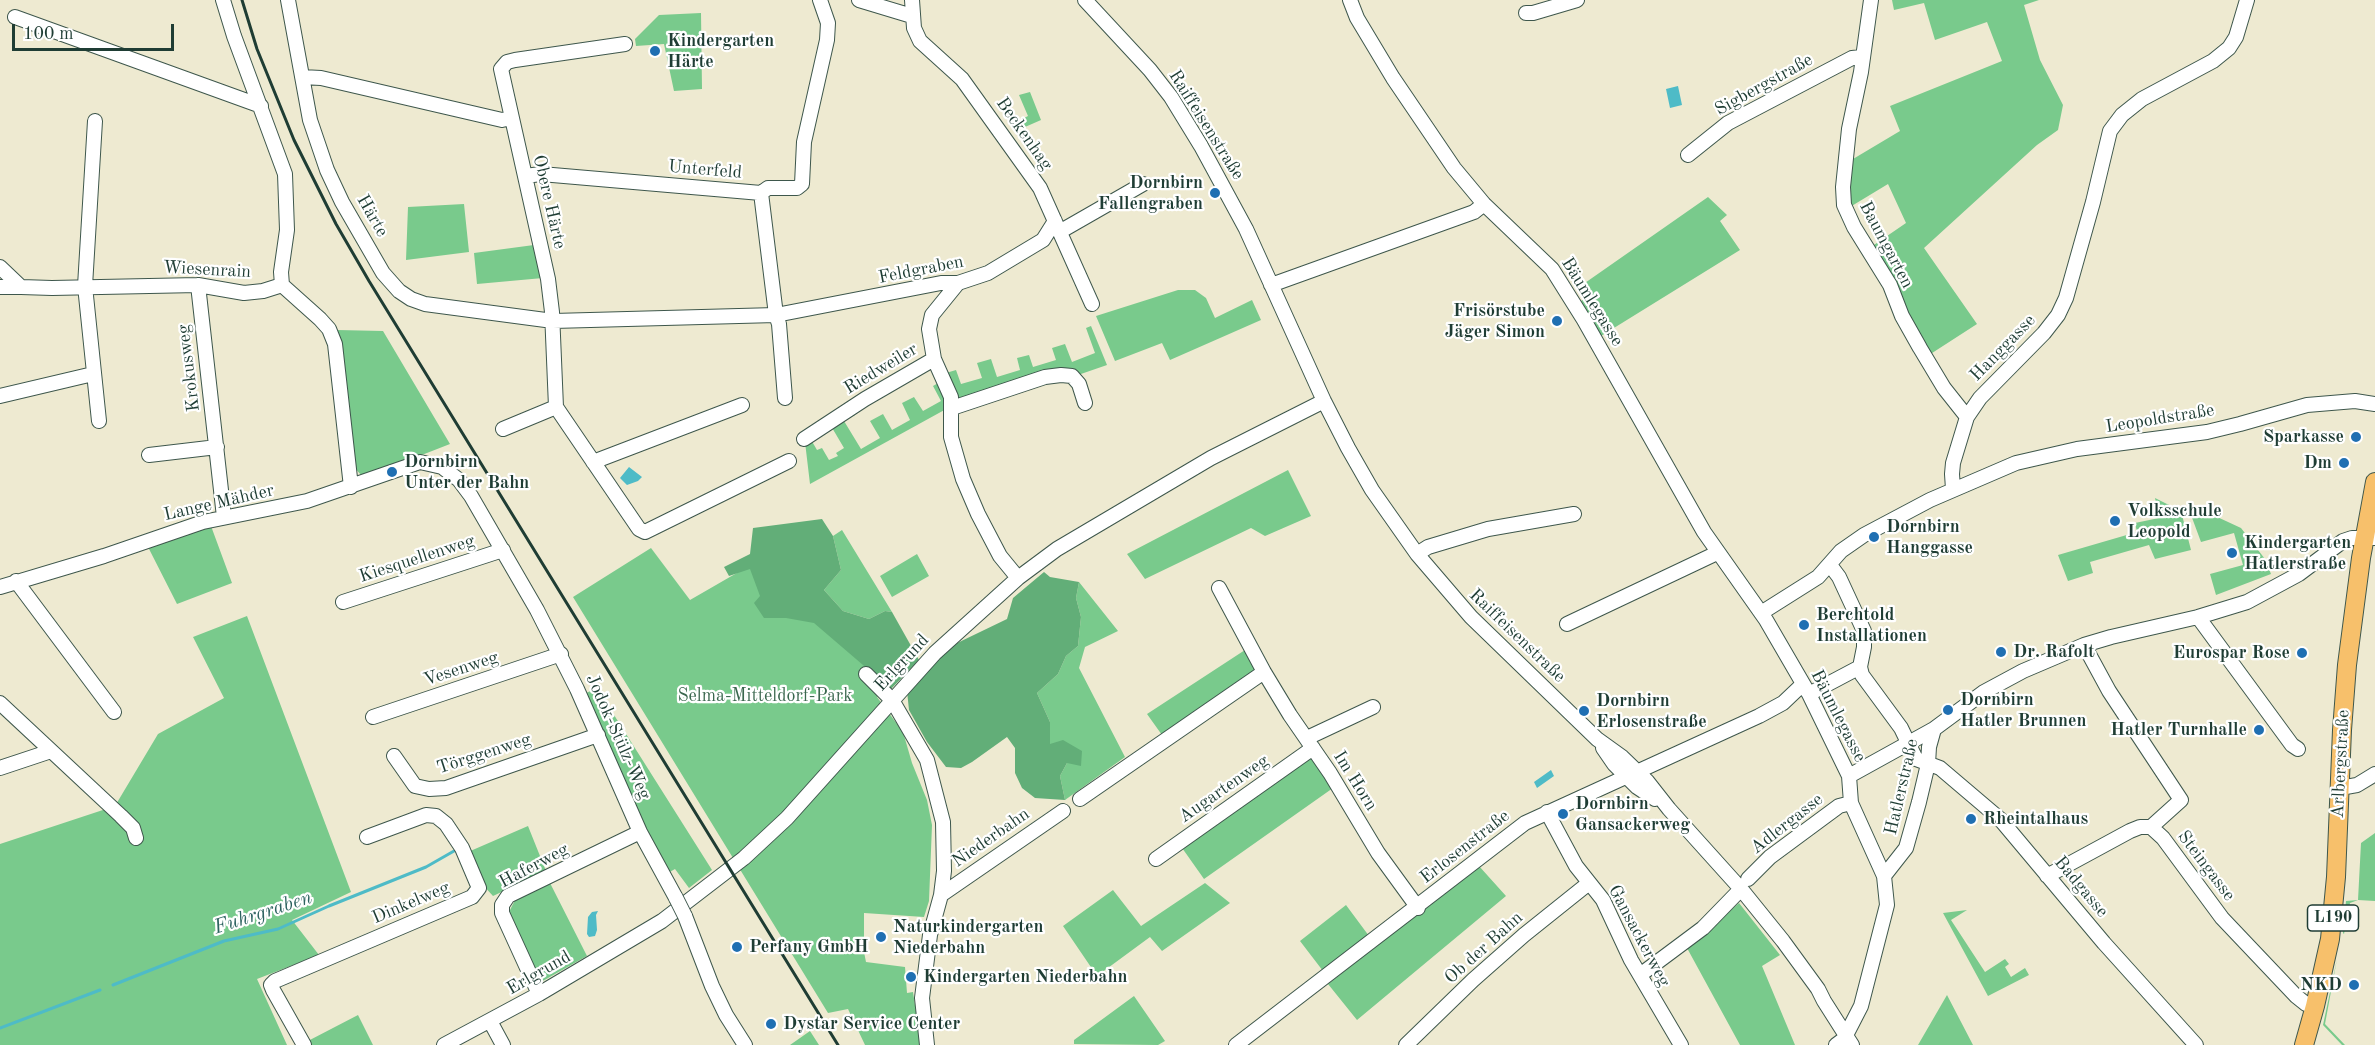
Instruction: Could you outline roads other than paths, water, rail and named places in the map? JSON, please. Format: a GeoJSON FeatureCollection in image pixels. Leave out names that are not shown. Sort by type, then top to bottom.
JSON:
{"type":"FeatureCollection","features":[{"type":"Feature","properties":{"kind":"main road","name":"Arlbergstraße"},"geometry":{"type":"LineString","coordinates":[[2304,1045],[2326,958],[2333,912],[2347,665],[2370,538],[2375,482]]}},
{"type":"Feature","properties":{"kind":"street"},"geometry":{"type":"LineString","coordinates":[[223,0],[234,36],[284,167],[287,230],[281,272],[282,285],[320,319],[328,329],[334,344],[351,487]]}},
{"type":"Feature","properties":{"kind":"street","name":"Härte"},"geometry":{"type":"LineString","coordinates":[[288,0],[313,133],[342,202],[391,284],[411,299],[425,304],[553,321]]}},
{"type":"Feature","properties":{"kind":"street","name":"Unterfeld"},"geometry":{"type":"LineString","coordinates":[[525,176],[541,174],[761,193],[768,188],[797,188],[802,184],[804,142],[827,40],[828,23],[820,0]]}},
{"type":"Feature","properties":{"kind":"street"},"geometry":{"type":"LineString","coordinates":[[859,0],[912,16]]}},
{"type":"Feature","properties":{"kind":"street","name":"Beckenhag"},"geometry":{"type":"LineString","coordinates":[[912,0],[914,28],[920,41],[962,79],[1040,188],[1092,304]]}},
{"type":"Feature","properties":{"kind":"street","name":"Raiffeisenstraße"},"geometry":{"type":"LineString","coordinates":[[1085,0],[1134,51],[1171,97],[1220,180],[1324,401],[1368,484],[1416,554],[1471,617],[1597,739],[1614,764],[1632,774],[1744,884],[1818,988],[1830,1012],[1850,1036]]}},
{"type":"Feature","properties":{"kind":"street","name":"Bäumlegasse"},"geometry":{"type":"LineString","coordinates":[[1350,0],[1358,18],[1422,123],[1484,204],[1552,269],[1584,320],[1704,532],[1761,613],[1806,689],[1849,776],[1851,803],[1864,837],[1884,876]]}},
{"type":"Feature","properties":{"kind":"street"},"geometry":{"type":"LineString","coordinates":[[1526,13],[1577,0]]}},
{"type":"Feature","properties":{"kind":"street","name":"Baumgarten"},"geometry":{"type":"LineString","coordinates":[[1871,0],[1849,129],[1843,188],[1844,205],[1854,227],[1890,285],[1902,316],[1920,348],[1944,388],[1967,417]]}},
{"type":"Feature","properties":{"kind":"street","name":"Hanggasse"},"geometry":{"type":"LineString","coordinates":[[1953,489],[1953,463],[1967,417],[1980,398],[2044,333],[2058,315],[2066,298],[2110,132],[2122,115],[2142,99],[2213,61],[2229,48],[2236,37],[2247,0]]}},
{"type":"Feature","properties":{"kind":"street"},"geometry":{"type":"LineString","coordinates":[[15,17],[261,106]]}},
{"type":"Feature","properties":{"kind":"street","name":"Obere Härte"},"geometry":{"type":"LineString","coordinates":[[556,407],[553,321],[548,279],[500,74],[502,65],[515,60],[624,44]]}},
{"type":"Feature","properties":{"kind":"street","name":"Sigbergstraße"},"geometry":{"type":"LineString","coordinates":[[1688,155],[1728,123],[1851,58],[1862,57]]}},
{"type":"Feature","properties":{"kind":"street"},"geometry":{"type":"LineString","coordinates":[[302,77],[321,78],[502,120],[511,118]]}},
{"type":"Feature","properties":{"kind":"street"},"geometry":{"type":"LineString","coordinates":[[95,121],[85,286],[99,421]]}},
{"type":"Feature","properties":{"kind":"street"},"geometry":{"type":"LineString","coordinates":[[1058,226],[1143,184]]}},
{"type":"Feature","properties":{"kind":"street"},"geometry":{"type":"LineString","coordinates":[[761,193],[779,324],[785,398]]}},
{"type":"Feature","properties":{"kind":"street"},"geometry":{"type":"LineString","coordinates":[[1271,285],[1474,212],[1484,204]]}},
{"type":"Feature","properties":{"kind":"street","name":"Feldgraben"},"geometry":{"type":"LineString","coordinates":[[553,321],[776,315],[941,283],[958,283],[988,273],[1023,254],[1058,226]]}},
{"type":"Feature","properties":{"kind":"street"},"geometry":{"type":"LineString","coordinates":[[0,267],[21,286]]}},
{"type":"Feature","properties":{"kind":"street","name":"Riedweiler"},"geometry":{"type":"LineString","coordinates":[[804,439],[865,399],[934,359],[929,329],[932,315],[958,283]]}},
{"type":"Feature","properties":{"kind":"street","name":"Wiesenrain"},"geometry":{"type":"LineString","coordinates":[[0,287],[198,285],[244,293],[263,291],[282,285]]}},
{"type":"Feature","properties":{"kind":"street","name":"Krokusweg"},"geometry":{"type":"LineString","coordinates":[[198,285],[224,518]]}},
{"type":"Feature","properties":{"kind":"street"},"geometry":{"type":"LineString","coordinates":[[934,359],[951,397],[951,437],[963,479],[1000,556],[1018,578]]}},
{"type":"Feature","properties":{"kind":"street"},"geometry":{"type":"LineString","coordinates":[[0,396],[93,374]]}},
{"type":"Feature","properties":{"kind":"street"},"geometry":{"type":"LineString","coordinates":[[952,408],[1045,377],[1061,375],[1072,376],[1079,384],[1085,403]]}},
{"type":"Feature","properties":{"kind":"street","name":"Erlgrund"},"geometry":{"type":"LineString","coordinates":[[444,1045],[539,994],[662,921],[744,858],[787,818],[935,653],[1018,578],[1062,545],[1176,477],[1324,401]]}},
{"type":"Feature","properties":{"kind":"street","name":"Leopoldstraße"},"geometry":{"type":"LineString","coordinates":[[1953,489],[2016,463],[2077,450],[2207,432],[2307,405],[2355,401],[2375,404]]}},
{"type":"Feature","properties":{"kind":"street"},"geometry":{"type":"LineString","coordinates":[[593,462],[742,405]]}},
{"type":"Feature","properties":{"kind":"street"},"geometry":{"type":"LineString","coordinates":[[503,429],[556,407],[639,528],[645,532],[789,461]]}},
{"type":"Feature","properties":{"kind":"street"},"geometry":{"type":"LineString","coordinates":[[149,455],[217,447]]}},
{"type":"Feature","properties":{"kind":"street","name":"Lange Mähder"},"geometry":{"type":"LineString","coordinates":[[0,587],[104,555],[167,532],[307,501],[420,462],[431,463]]}},
{"type":"Feature","properties":{"kind":"street","name":"Jodok-Stülz-Weg"},"geometry":{"type":"LineString","coordinates":[[431,463],[442,467],[459,480],[503,550],[561,654],[640,832],[685,916],[712,986],[726,1015],[745,1045]]}},
{"type":"Feature","properties":{"kind":"street"},"geometry":{"type":"LineString","coordinates":[[1761,613],[1818,577],[1853,541],[1953,489]]}},
{"type":"Feature","properties":{"kind":"street"},"geometry":{"type":"LineString","coordinates":[[1416,554],[1428,547],[1488,529],[1574,514]]}},
{"type":"Feature","properties":{"kind":"street","name":"Hatlerstraße"},"geometry":{"type":"LineString","coordinates":[[1884,876],[1906,848],[1928,764],[1929,747],[1934,729],[1984,692],[2023,671],[2084,645],[2247,602],[2299,574],[2343,541],[2352,537],[2370,538]]}},
{"type":"Feature","properties":{"kind":"street","name":"Kiesquellenweg"},"geometry":{"type":"LineString","coordinates":[[343,602],[503,550]]}},
{"type":"Feature","properties":{"kind":"street"},"geometry":{"type":"LineString","coordinates":[[1567,624],[1718,553]]}},
{"type":"Feature","properties":{"kind":"street"},"geometry":{"type":"LineString","coordinates":[[1830,565],[1839,577],[1864,631],[1865,639],[1860,667]]}},
{"type":"Feature","properties":{"kind":"street"},"geometry":{"type":"LineString","coordinates":[[16,581],[114,712]]}},
{"type":"Feature","properties":{"kind":"street","name":"Im Horn"},"geometry":{"type":"LineString","coordinates":[[1219,588],[1264,672],[1378,853],[1418,908]]}},
{"type":"Feature","properties":{"kind":"street"},"geometry":{"type":"LineString","coordinates":[[2198,616],[2292,745],[2298,749]]}},
{"type":"Feature","properties":{"kind":"street"},"geometry":{"type":"LineString","coordinates":[[2084,645],[2109,691],[2181,800],[2151,827]]}},
{"type":"Feature","properties":{"kind":"street","name":"Vesenweg"},"geometry":{"type":"LineString","coordinates":[[373,717],[561,654]]}},
{"type":"Feature","properties":{"kind":"street","name":"Erlosenstraße"},"geometry":{"type":"LineString","coordinates":[[1236,1045],[1418,908],[1508,835],[1547,812],[1759,716],[1806,689],[1860,667]]}},
{"type":"Feature","properties":{"kind":"street","name":"Badgasse"},"geometry":{"type":"LineString","coordinates":[[1860,667],[1866,683],[1900,728],[1906,744],[1916,759],[1940,768],[2000,819],[2104,943],[2196,1045]]}},
{"type":"Feature","properties":{"kind":"street"},"geometry":{"type":"LineString","coordinates":[[1080,799],[1264,672]]}},
{"type":"Feature","properties":{"kind":"street","name":"Niederbahn"},"geometry":{"type":"LineString","coordinates":[[866,674],[892,700],[927,760],[938,795],[945,844],[941,896],[925,964],[922,998],[927,1045]]}},
{"type":"Feature","properties":{"kind":"street"},"geometry":{"type":"LineString","coordinates":[[1,707],[122,816],[133,828],[136,838]]}},
{"type":"Feature","properties":{"kind":"street","name":"Augartenweg"},"geometry":{"type":"LineString","coordinates":[[1156,859],[1310,743],[1373,707]]}},
{"type":"Feature","properties":{"kind":"street"},"geometry":{"type":"LineString","coordinates":[[1849,776],[1934,729]]}},
{"type":"Feature","properties":{"kind":"street","name":"Törggenweg"},"geometry":{"type":"LineString","coordinates":[[394,756],[415,786],[429,789],[446,788],[598,735]]}},
{"type":"Feature","properties":{"kind":"street"},"geometry":{"type":"LineString","coordinates":[[0,768],[51,751]]}},
{"type":"Feature","properties":{"kind":"street"},"geometry":{"type":"LineString","coordinates":[[2340,788],[2358,785],[2375,774]]}},
{"type":"Feature","properties":{"kind":"street","name":"Adlergasse"},"geometry":{"type":"LineString","coordinates":[[1640,975],[1703,928],[1770,858],[1839,806],[1851,803]]}},
{"type":"Feature","properties":{"kind":"street","name":"Niederbahn"},"geometry":{"type":"LineString","coordinates":[[941,896],[1063,811]]}},
{"type":"Feature","properties":{"kind":"street","name":"Gansackerweg"},"geometry":{"type":"LineString","coordinates":[[1547,812],[1576,866],[1603,900],[1659,1011],[1681,1045]]}},
{"type":"Feature","properties":{"kind":"street","name":"Dinkelweg"},"geometry":{"type":"LineString","coordinates":[[304,1045],[273,990],[271,985],[275,981],[472,897],[479,888],[462,848],[446,824],[436,816],[426,815],[367,837]]}},
{"type":"Feature","properties":{"kind":"street","name":"Steingasse"},"geometry":{"type":"LineString","coordinates":[[2047,876],[2139,826],[2151,827],[2163,838],[2222,918],[2296,996],[2306,1004],[2315,1006]]}},
{"type":"Feature","properties":{"kind":"street","name":"Haferweg"},"geometry":{"type":"LineString","coordinates":[[539,994],[502,913],[502,904],[508,896],[640,832]]}},
{"type":"Feature","properties":{"kind":"street"},"geometry":{"type":"LineString","coordinates":[[1836,1045],[1850,1036],[1867,986],[1887,905],[1884,876]]}},
{"type":"Feature","properties":{"kind":"street","name":"Ob der Bahn"},"geometry":{"type":"LineString","coordinates":[[1406,1045],[1473,980],[1588,883]]}},
{"type":"Feature","properties":{"kind":"street"},"geometry":{"type":"LineString","coordinates":[[490,1021],[504,1045]]}},
{"type":"Feature","properties":{"kind":"street"},"geometry":{"type":"LineString","coordinates":[[1850,1036],[1861,1045]]}},
{"type":"Feature","properties":{"kind":"water"},"geometry":{"type":"Polygon","coordinates":[[[1678,86],[1682,105],[1670,108],[1666,89],[1678,86]]]}},
{"type":"Feature","properties":{"kind":"water"},"geometry":{"type":"Polygon","coordinates":[[[629,467],[642,477],[627,485],[620,478],[629,467]]]}},
{"type":"Feature","properties":{"kind":"water"},"geometry":{"type":"Polygon","coordinates":[[[1551,770],[1554,776],[1537,788],[1534,782],[1551,770]]]}},
{"type":"Feature","properties":{"kind":"water"},"geometry":{"type":"Polygon","coordinates":[[[598,911],[595,936],[589,937],[587,934],[588,917],[592,912],[598,911]]]}},
{"type":"Feature","properties":{"kind":"waterway","name":"Fuhrgraben"},"geometry":{"type":"LineString","coordinates":[[113,985],[224,941],[278,929],[426,867],[454,851]]}},
{"type":"Feature","properties":{"kind":"waterway","name":"Fuhrgraben"},"geometry":{"type":"LineString","coordinates":[[0,1028],[100,990]]}},
{"type":"Feature","properties":{"kind":"railway"},"geometry":{"type":"LineString","coordinates":[[242,0],[257,49],[294,140],[336,224],[838,1045]]}},
{"type":"Feature","properties":{"kind":"place","name":"Kindergarten Härte"},"geometry":{"type":"Point","coordinates":[655,51]}},
{"type":"Feature","properties":{"kind":"place","name":"Dornbirn Fallengraben"},"geometry":{"type":"Point","coordinates":[1215,193]}},
{"type":"Feature","properties":{"kind":"place","name":"Frisörstube Jäger Simon"},"geometry":{"type":"Point","coordinates":[1557,321]}},
{"type":"Feature","properties":{"kind":"place","name":"Sparkasse"},"geometry":{"type":"Point","coordinates":[2356,437]}},
{"type":"Feature","properties":{"kind":"place","name":"Dm"},"geometry":{"type":"Point","coordinates":[2344,463]}},
{"type":"Feature","properties":{"kind":"place","name":"Dornbirn Unter der Bahn"},"geometry":{"type":"Point","coordinates":[392,472]}},
{"type":"Feature","properties":{"kind":"place","name":"Volksschule Leopold"},"geometry":{"type":"Point","coordinates":[2115,521]}},
{"type":"Feature","properties":{"kind":"place","name":"Dornbirn Hanggasse"},"geometry":{"type":"Point","coordinates":[1874,537]}},
{"type":"Feature","properties":{"kind":"place","name":"Kindergarten Hatlerstraße"},"geometry":{"type":"Point","coordinates":[2232,553]}},
{"type":"Feature","properties":{"kind":"place","name":"Berchtold Installationen"},"geometry":{"type":"Point","coordinates":[1804,625]}},
{"type":"Feature","properties":{"kind":"place","name":"Dr. Rafolt"},"geometry":{"type":"Point","coordinates":[2001,652]}},
{"type":"Feature","properties":{"kind":"place","name":"Eurospar Rose"},"geometry":{"type":"Point","coordinates":[2302,653]}},
{"type":"Feature","properties":{"kind":"place","name":"Dornbirn Hatler Brunnen"},"geometry":{"type":"Point","coordinates":[1948,710]}},
{"type":"Feature","properties":{"kind":"place","name":"Dornbirn Erlosenstraße"},"geometry":{"type":"Point","coordinates":[1584,711]}},
{"type":"Feature","properties":{"kind":"place","name":"Hatler Turnhalle"},"geometry":{"type":"Point","coordinates":[2259,730]}},
{"type":"Feature","properties":{"kind":"place","name":"Dornbirn Gansackerweg"},"geometry":{"type":"Point","coordinates":[1563,814]}},
{"type":"Feature","properties":{"kind":"place","name":"Rheintalhaus"},"geometry":{"type":"Point","coordinates":[1971,819]}},
{"type":"Feature","properties":{"kind":"place","name":"Naturkindergarten Niederbahn"},"geometry":{"type":"Point","coordinates":[881,937]}},
{"type":"Feature","properties":{"kind":"place","name":"Perfany GmbH"},"geometry":{"type":"Point","coordinates":[737,947]}},
{"type":"Feature","properties":{"kind":"place","name":"Kindergarten Niederbahn"},"geometry":{"type":"Point","coordinates":[911,977]}},
{"type":"Feature","properties":{"kind":"place","name":"NKD"},"geometry":{"type":"Point","coordinates":[2354,985]}},
{"type":"Feature","properties":{"kind":"place","name":"Dystar Service Center"},"geometry":{"type":"Point","coordinates":[771,1024]}},
{"type":"Feature","properties":{"kind":"park label","name":"Selma-Mitteldorf-Park"},"geometry":{"type":"Point","coordinates":[765,696]}}]}
